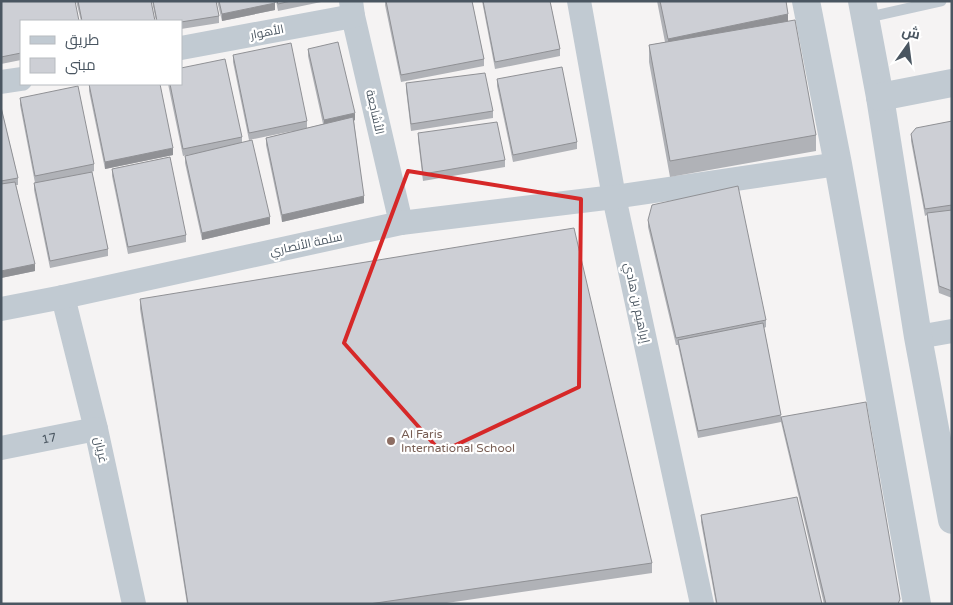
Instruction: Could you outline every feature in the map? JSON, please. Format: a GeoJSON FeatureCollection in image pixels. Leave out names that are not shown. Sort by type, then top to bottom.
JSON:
{"type":"FeatureCollection","features":[{"type":"Feature","properties":{"kind":"street","name":"إبراهيم بن هادي"},"geometry":{"type":"LineString","coordinates":[[579,1],[614,197],[702,604]]}},
{"type":"Feature","properties":{"kind":"street"},"geometry":{"type":"LineString","coordinates":[[806,1],[838,164],[918,604]]}},
{"type":"Feature","properties":{"kind":"street","name":"الأهوار"},"geometry":{"type":"LineString","coordinates":[[182,48],[352,9]]}},
{"type":"Feature","properties":{"kind":"street","name":"الأشاجعة"},"geometry":{"type":"LineString","coordinates":[[352,9],[401,223]]}},
{"type":"Feature","properties":{"kind":"street"},"geometry":{"type":"LineString","coordinates":[[864,10],[880,97],[918,338],[952,520]]}},
{"type":"Feature","properties":{"kind":"street"},"geometry":{"type":"LineString","coordinates":[[1,82],[20,78]]}},
{"type":"Feature","properties":{"kind":"street"},"geometry":{"type":"LineString","coordinates":[[880,97],[952,83]]}},
{"type":"Feature","properties":{"kind":"street","name":"سلمة الأنصاري"},"geometry":{"type":"LineString","coordinates":[[1,309],[401,223],[614,197],[838,164]]}},
{"type":"Feature","properties":{"kind":"street","name":"غريان"},"geometry":{"type":"LineString","coordinates":[[63,297],[96,429],[134,604]]}},
{"type":"Feature","properties":{"kind":"street"},"geometry":{"type":"LineString","coordinates":[[918,338],[952,331]]}},
{"type":"Feature","properties":{"kind":"street","name":"17"},"geometry":{"type":"LineString","coordinates":[[1,448],[96,429]]}},
{"type":"Feature","properties":{"kind":"lane"},"geometry":{"type":"LineString","coordinates":[[864,10],[941,1]]}},
{"type":"Feature","properties":{"kind":"highlighted area"},"geometry":{"type":"Polygon","coordinates":[[[408,171],[581,199],[579,387],[441,452],[344,343],[408,171]]]}},
{"type":"Feature","properties":{"kind":"building"},"geometry":{"type":"Polygon","coordinates":[[[1,1],[75,1],[79,20],[20,20],[20,53],[1,57],[1,1]]]}},
{"type":"Feature","properties":{"kind":"building"},"geometry":{"type":"Polygon","coordinates":[[[78,1],[151,1],[155,20],[82,20],[78,1]]]}},
{"type":"Feature","properties":{"kind":"building"},"geometry":{"type":"Polygon","coordinates":[[[153,1],[216,1],[219,16],[182,22],[182,20],[157,20],[153,1]]]}},
{"type":"Feature","properties":{"kind":"building"},"geometry":{"type":"Polygon","coordinates":[[[219,1],[275,1],[275,3],[222,14],[219,1]]]}},
{"type":"Feature","properties":{"kind":"building"},"geometry":{"type":"Polygon","coordinates":[[[277,1],[291,1],[278,4],[277,1]]]}},
{"type":"Feature","properties":{"kind":"building"},"geometry":{"type":"Polygon","coordinates":[[[386,1],[472,1],[484,59],[401,75],[386,1]]]}},
{"type":"Feature","properties":{"kind":"building"},"geometry":{"type":"Polygon","coordinates":[[[483,1],[550,1],[560,49],[495,62],[483,1]]]}},
{"type":"Feature","properties":{"kind":"building"},"geometry":{"type":"Polygon","coordinates":[[[660,1],[786,1],[788,14],[668,39],[660,1]]]}},
{"type":"Feature","properties":{"kind":"building"},"geometry":{"type":"Polygon","coordinates":[[[795,20],[816,135],[670,161],[649,45],[795,20]]]}},
{"type":"Feature","properties":{"kind":"building"},"geometry":{"type":"Polygon","coordinates":[[[338,42],[355,113],[324,120],[308,49],[338,42]]]}},
{"type":"Feature","properties":{"kind":"building"},"geometry":{"type":"Polygon","coordinates":[[[291,43],[307,121],[249,133],[233,55],[291,43]]]}},
{"type":"Feature","properties":{"kind":"building"},"geometry":{"type":"Polygon","coordinates":[[[225,59],[242,137],[183,149],[170,85],[182,85],[182,68],[225,59]]]}},
{"type":"Feature","properties":{"kind":"building"},"geometry":{"type":"Polygon","coordinates":[[[562,67],[577,142],[513,155],[497,79],[562,67]]]}},
{"type":"Feature","properties":{"kind":"building"},"geometry":{"type":"Polygon","coordinates":[[[485,73],[493,111],[411,124],[406,83],[485,73]]]}},
{"type":"Feature","properties":{"kind":"building"},"geometry":{"type":"Polygon","coordinates":[[[89,85],[160,85],[173,148],[105,162],[89,85]]]}},
{"type":"Feature","properties":{"kind":"building"},"geometry":{"type":"Polygon","coordinates":[[[78,86],[94,164],[35,176],[20,98],[78,86]]]}},
{"type":"Feature","properties":{"kind":"building"},"geometry":{"type":"Polygon","coordinates":[[[1,107],[18,178],[1,181],[1,107]]]}},
{"type":"Feature","properties":{"kind":"building"},"geometry":{"type":"Polygon","coordinates":[[[353,117],[364,196],[282,215],[266,138],[353,117]]]}},
{"type":"Feature","properties":{"kind":"building"},"geometry":{"type":"Polygon","coordinates":[[[952,121],[952,205],[925,209],[911,134],[916,128],[952,121]]]}},
{"type":"Feature","properties":{"kind":"building"},"geometry":{"type":"Polygon","coordinates":[[[497,122],[505,160],[423,174],[418,133],[497,122]]]}},
{"type":"Feature","properties":{"kind":"building"},"geometry":{"type":"Polygon","coordinates":[[[252,140],[270,217],[202,233],[185,156],[252,140]]]}},
{"type":"Feature","properties":{"kind":"building"},"geometry":{"type":"Polygon","coordinates":[[[170,157],[186,235],[128,247],[112,169],[170,157]]]}},
{"type":"Feature","properties":{"kind":"building"},"geometry":{"type":"Polygon","coordinates":[[[92,172],[108,249],[50,261],[34,183],[92,172]]]}},
{"type":"Feature","properties":{"kind":"building"},"geometry":{"type":"Polygon","coordinates":[[[15,182],[35,264],[1,271],[1,184],[15,182]]]}},
{"type":"Feature","properties":{"kind":"building"},"geometry":{"type":"Polygon","coordinates":[[[738,186],[766,320],[676,338],[648,220],[652,205],[738,186]]]}},
{"type":"Feature","properties":{"kind":"building"},"geometry":{"type":"Polygon","coordinates":[[[952,210],[952,291],[939,286],[927,213],[952,210]]]}},
{"type":"Feature","properties":{"kind":"building","name":"Al Faris International School"},"geometry":{"type":"Polygon","coordinates":[[[574,228],[652,563],[369,604],[188,604],[140,299],[574,228]]]}},
{"type":"Feature","properties":{"kind":"building"},"geometry":{"type":"Polygon","coordinates":[[[763,323],[781,415],[698,431],[678,340],[763,323]]]}},
{"type":"Feature","properties":{"kind":"building"},"geometry":{"type":"Polygon","coordinates":[[[866,402],[900,599],[898,604],[826,604],[781,417],[866,402]]]}},
{"type":"Feature","properties":{"kind":"building"},"geometry":{"type":"Polygon","coordinates":[[[797,497],[822,604],[717,604],[701,515],[797,497]]]}},
{"type":"Feature","properties":{"kind":"place","name":"Al Faris International School"},"geometry":{"type":"Point","coordinates":[391,441]}}]}
